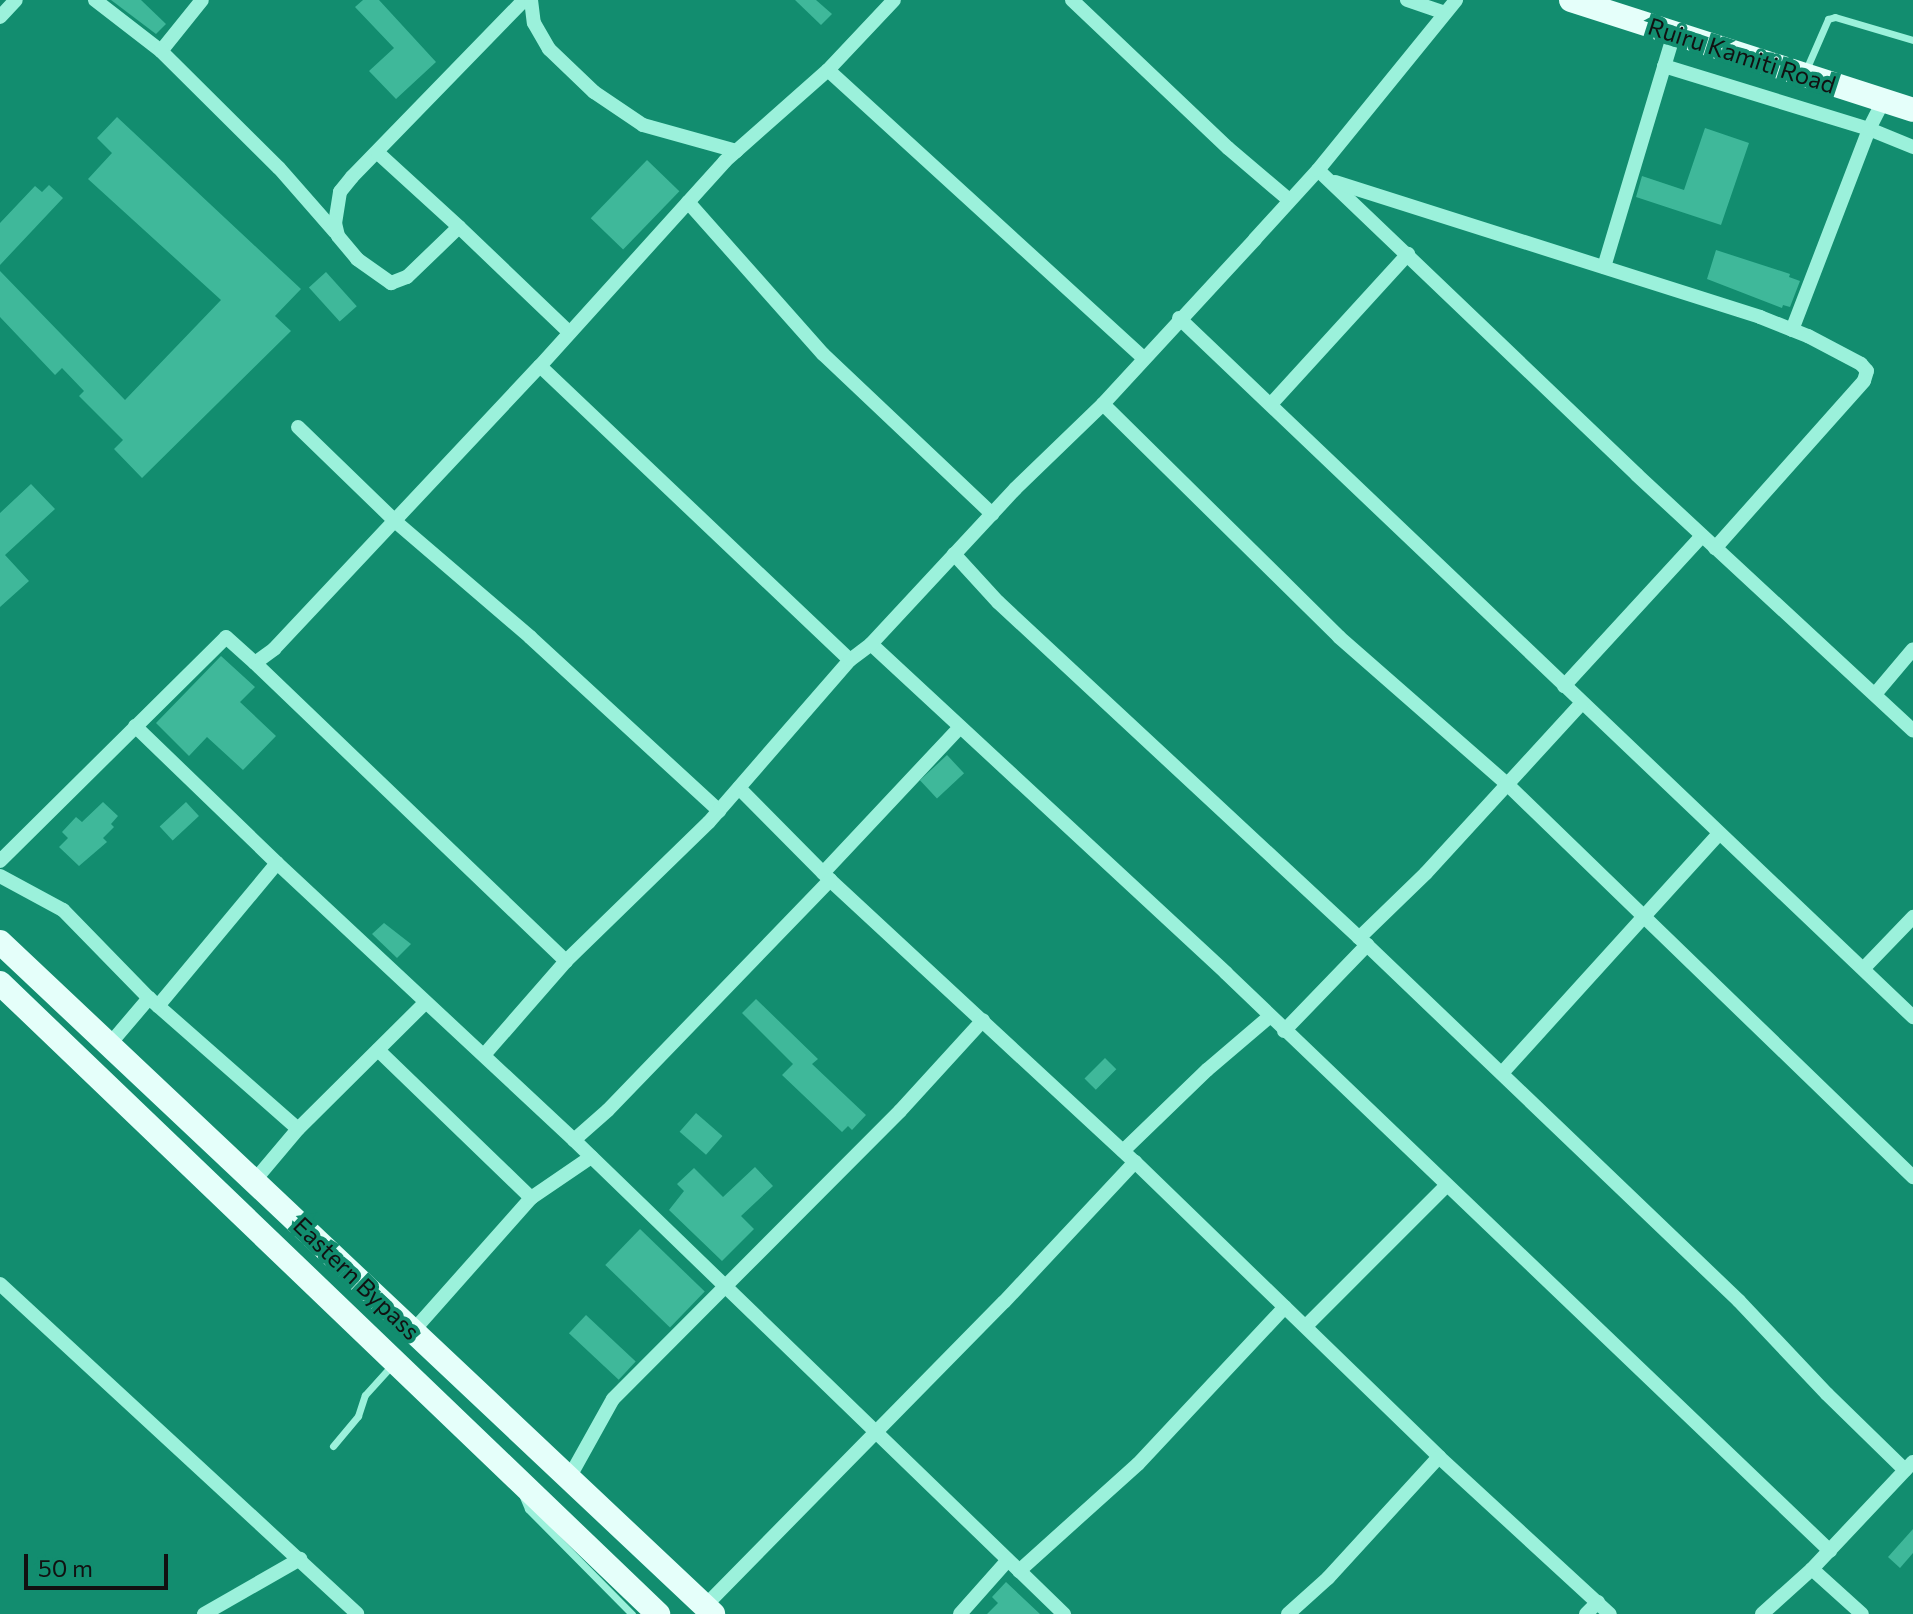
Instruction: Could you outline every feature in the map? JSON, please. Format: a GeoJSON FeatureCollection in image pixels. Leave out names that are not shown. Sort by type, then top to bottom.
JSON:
{"type":"FeatureCollection","features":[{"type":"Feature","properties":{"kind":"main road","name":"Ruiru Kamiti Road"},"geometry":{"type":"LineString","coordinates":[[1571,0],[1913,110]]}},
{"type":"Feature","properties":{"kind":"main road","name":"Eastern Bypass"},"geometry":{"type":"LineString","coordinates":[[0,942],[709,1610]]}},
{"type":"Feature","properties":{"kind":"main road","name":"Eastern Bypass"},"geometry":{"type":"LineString","coordinates":[[0,983],[658,1614]]}},
{"type":"Feature","properties":{"kind":"street"},"geometry":{"type":"LineString","coordinates":[[0,17],[16,0]]}},
{"type":"Feature","properties":{"kind":"street"},"geometry":{"type":"LineString","coordinates":[[95,0],[161,51],[279,168],[372,272],[397,282],[407,277],[459,227]]}},
{"type":"Feature","properties":{"kind":"street"},"geometry":{"type":"LineString","coordinates":[[161,51],[202,0]]}},
{"type":"Feature","properties":{"kind":"street"},"geometry":{"type":"LineString","coordinates":[[338,236],[334,213],[340,192],[524,0]]}},
{"type":"Feature","properties":{"kind":"street"},"geometry":{"type":"LineString","coordinates":[[531,0],[534,23],[549,49],[594,92],[643,125],[736,151]]}},
{"type":"Feature","properties":{"kind":"street"},"geometry":{"type":"LineString","coordinates":[[1072,0],[1228,148],[1288,199]]}},
{"type":"Feature","properties":{"kind":"street"},"geometry":{"type":"LineString","coordinates":[[1407,0],[1445,13]]}},
{"type":"Feature","properties":{"kind":"street"},"geometry":{"type":"LineString","coordinates":[[484,1055],[566,961],[719,811],[850,660],[871,644],[992,514],[1103,404],[1288,199],[1318,170],[1456,0]]}},
{"type":"Feature","properties":{"kind":"street"},"geometry":{"type":"LineString","coordinates":[[255,663],[274,649],[396,522],[736,151],[828,70],[885,3]]}},
{"type":"Feature","properties":{"kind":"street"},"geometry":{"type":"LineString","coordinates":[[1604,267],[1674,33]]}},
{"type":"Feature","properties":{"kind":"street"},"geometry":{"type":"LineString","coordinates":[[1664,66],[1869,129],[1913,147]]}},
{"type":"Feature","properties":{"kind":"street"},"geometry":{"type":"LineString","coordinates":[[828,70],[1143,358]]}},
{"type":"Feature","properties":{"kind":"street"},"geometry":{"type":"LineString","coordinates":[[1792,330],[1869,129],[1883,102]]}},
{"type":"Feature","properties":{"kind":"street"},"geometry":{"type":"LineString","coordinates":[[378,153],[570,333]]}},
{"type":"Feature","properties":{"kind":"street"},"geometry":{"type":"LineString","coordinates":[[1318,170],[1702,536],[1876,693],[1913,731]]}},
{"type":"Feature","properties":{"kind":"street"},"geometry":{"type":"LineString","coordinates":[[1330,181],[1792,330],[1861,364],[1867,371],[1864,381],[1715,548]]}},
{"type":"Feature","properties":{"kind":"street"},"geometry":{"type":"LineString","coordinates":[[688,202],[823,354],[992,514]]}},
{"type":"Feature","properties":{"kind":"street"},"geometry":{"type":"LineString","coordinates":[[1272,403],[1408,254]]}},
{"type":"Feature","properties":{"kind":"street"},"geometry":{"type":"LineString","coordinates":[[1179,318],[1272,403],[1913,1017]]}},
{"type":"Feature","properties":{"kind":"street"},"geometry":{"type":"LineString","coordinates":[[540,366],[850,660]]}},
{"type":"Feature","properties":{"kind":"street"},"geometry":{"type":"LineString","coordinates":[[1103,404],[1339,637],[1508,785],[1913,1177]]}},
{"type":"Feature","properties":{"kind":"street"},"geometry":{"type":"LineString","coordinates":[[298,427],[396,522],[530,637],[719,811]]}},
{"type":"Feature","properties":{"kind":"street"},"geometry":{"type":"LineString","coordinates":[[1564,686],[1702,536]]}},
{"type":"Feature","properties":{"kind":"street"},"geometry":{"type":"LineString","coordinates":[[954,554],[998,602],[1502,1073],[1739,1301],[1827,1394],[1909,1466],[1830,1551],[1762,1614]]}},
{"type":"Feature","properties":{"kind":"street"},"geometry":{"type":"LineString","coordinates":[[1,858],[226,637],[566,961]]}},
{"type":"Feature","properties":{"kind":"street"},"geometry":{"type":"LineString","coordinates":[[871,644],[1085,840],[1446,1186],[1585,1313],[1830,1551]]}},
{"type":"Feature","properties":{"kind":"street"},"geometry":{"type":"LineString","coordinates":[[1876,693],[1913,649]]}},
{"type":"Feature","properties":{"kind":"street"},"geometry":{"type":"LineString","coordinates":[[1284,1031],[1582,703]]}},
{"type":"Feature","properties":{"kind":"street"},"geometry":{"type":"LineString","coordinates":[[135,726],[574,1140],[1064,1614]]}},
{"type":"Feature","properties":{"kind":"street"},"geometry":{"type":"LineString","coordinates":[[574,1140],[608,1110],[960,727]]}},
{"type":"Feature","properties":{"kind":"street"},"geometry":{"type":"LineString","coordinates":[[739,788],[826,876],[1129,1156],[1439,1457],[1610,1614]]}},
{"type":"Feature","properties":{"kind":"street"},"geometry":{"type":"LineString","coordinates":[[1502,1073],[1719,834]]}},
{"type":"Feature","properties":{"kind":"street"},"geometry":{"type":"LineString","coordinates":[[109,1045],[153,1002],[277,863]]}},
{"type":"Feature","properties":{"kind":"street"},"geometry":{"type":"LineString","coordinates":[[0,876],[63,910],[153,1002],[298,1129]]}},
{"type":"Feature","properties":{"kind":"street"},"geometry":{"type":"LineString","coordinates":[[1864,968],[1913,917]]}},
{"type":"Feature","properties":{"kind":"street"},"geometry":{"type":"LineString","coordinates":[[255,1180],[298,1129],[426,1002]]}},
{"type":"Feature","properties":{"kind":"street"},"geometry":{"type":"LineString","coordinates":[[709,1610],[1207,1070],[1269,1017]]}},
{"type":"Feature","properties":{"kind":"street"},"geometry":{"type":"LineString","coordinates":[[569,1478],[613,1399],[900,1111],[983,1020]]}},
{"type":"Feature","properties":{"kind":"street"},"geometry":{"type":"LineString","coordinates":[[378,1050],[531,1198]]}},
{"type":"Feature","properties":{"kind":"street"},"geometry":{"type":"LineString","coordinates":[[413,1331],[531,1198],[591,1157]]}},
{"type":"Feature","properties":{"kind":"street"},"geometry":{"type":"LineString","coordinates":[[1306,1326],[1446,1186]]}},
{"type":"Feature","properties":{"kind":"street"},"geometry":{"type":"LineString","coordinates":[[0,1284],[357,1614]]}},
{"type":"Feature","properties":{"kind":"street"},"geometry":{"type":"LineString","coordinates":[[960,1614],[1013,1566],[1138,1464],[1285,1307]]}},
{"type":"Feature","properties":{"kind":"street"},"geometry":{"type":"LineString","coordinates":[[1288,1614],[1328,1578],[1439,1457]]}},
{"type":"Feature","properties":{"kind":"street"},"geometry":{"type":"LineString","coordinates":[[204,1614],[300,1559]]}},
{"type":"Feature","properties":{"kind":"street"},"geometry":{"type":"LineString","coordinates":[[1812,1569],[1862,1614]]}},
{"type":"Feature","properties":{"kind":"street"},"geometry":{"type":"LineString","coordinates":[[1586,1614],[1598,1602]]}},
{"type":"Feature","properties":{"kind":"lane"},"geometry":{"type":"LineString","coordinates":[[1804,74],[1828,19],[1835,17],[1913,40]]}},
{"type":"Feature","properties":{"kind":"lane"},"geometry":{"type":"LineString","coordinates":[[333,1446],[358,1416],[365,1395],[395,1362]]}},
{"type":"Feature","properties":{"kind":"lane"},"geometry":{"type":"LineString","coordinates":[[514,1476],[528,1509],[632,1614]]}},
{"type":"Feature","properties":{"kind":"building"},"geometry":{"type":"Polygon","coordinates":[[[111,0],[141,0],[166,24],[156,34],[111,0]]]}},
{"type":"Feature","properties":{"kind":"building"},"geometry":{"type":"Polygon","coordinates":[[[363,0],[379,0],[436,62],[396,99],[369,71],[394,48],[355,7],[363,0]]]}},
{"type":"Feature","properties":{"kind":"building"},"geometry":{"type":"Polygon","coordinates":[[[795,0],[816,0],[832,14],[821,25],[795,0]]]}},
{"type":"Feature","properties":{"kind":"building"},"geometry":{"type":"Polygon","coordinates":[[[117,117],[301,289],[275,316],[291,331],[142,478],[114,449],[123,440],[79,396],[84,391],[62,368],[55,375],[0,317],[0,271],[125,400],[221,300],[88,179],[112,153],[97,138],[117,117]]]}},
{"type":"Feature","properties":{"kind":"building"},"geometry":{"type":"Polygon","coordinates":[[[1705,128],[1749,143],[1721,225],[1636,197],[1642,176],[1684,190],[1705,128]]]}},
{"type":"Feature","properties":{"kind":"building"},"geometry":{"type":"Polygon","coordinates":[[[647,160],[679,191],[623,250],[591,218],[647,160]]]}},
{"type":"Feature","properties":{"kind":"building"},"geometry":{"type":"Polygon","coordinates":[[[49,185],[63,198],[0,265],[0,223],[35,186],[42,192],[49,185]]]}},
{"type":"Feature","properties":{"kind":"building"},"geometry":{"type":"Polygon","coordinates":[[[1716,250],[1790,274],[1789,277],[1800,281],[1790,307],[1783,305],[1782,308],[1707,279],[1716,250]]]}},
{"type":"Feature","properties":{"kind":"building"},"geometry":{"type":"Polygon","coordinates":[[[326,272],[357,306],[340,322],[309,287],[326,272]]]}},
{"type":"Feature","properties":{"kind":"building"},"geometry":{"type":"Polygon","coordinates":[[[31,484],[55,509],[5,555],[29,581],[0,607],[0,513],[31,484]]]}},
{"type":"Feature","properties":{"kind":"building"},"geometry":{"type":"Polygon","coordinates":[[[221,656],[255,687],[240,702],[276,736],[243,770],[207,737],[189,756],[156,723],[221,656]]]}},
{"type":"Feature","properties":{"kind":"building"},"geometry":{"type":"Polygon","coordinates":[[[947,755],[964,773],[937,799],[920,780],[947,755]]]}},
{"type":"Feature","properties":{"kind":"building"},"geometry":{"type":"Polygon","coordinates":[[[103,802],[118,816],[111,824],[114,827],[103,838],[107,842],[79,866],[59,847],[68,838],[62,832],[76,817],[82,822],[103,802]]]}},
{"type":"Feature","properties":{"kind":"building"},"geometry":{"type":"Polygon","coordinates":[[[186,802],[199,816],[173,840],[160,827],[186,802]]]}},
{"type":"Feature","properties":{"kind":"building"},"geometry":{"type":"Polygon","coordinates":[[[384,923],[411,944],[397,958],[372,934],[384,923]]]}},
{"type":"Feature","properties":{"kind":"building"},"geometry":{"type":"Polygon","coordinates":[[[756,999],[818,1059],[812,1064],[866,1115],[852,1130],[848,1126],[842,1132],[782,1075],[793,1064],[742,1013],[756,999]]]}},
{"type":"Feature","properties":{"kind":"building"},"geometry":{"type":"Polygon","coordinates":[[[1105,1058],[1116,1069],[1096,1090],[1084,1079],[1105,1058]]]}},
{"type":"Feature","properties":{"kind":"building"},"geometry":{"type":"Polygon","coordinates":[[[696,1113],[722,1136],[706,1155],[680,1132],[696,1113]]]}},
{"type":"Feature","properties":{"kind":"building"},"geometry":{"type":"Polygon","coordinates":[[[755,1167],[773,1186],[741,1216],[754,1229],[722,1261],[669,1210],[684,1191],[677,1184],[694,1168],[723,1197],[755,1167]]]}},
{"type":"Feature","properties":{"kind":"building"},"geometry":{"type":"Polygon","coordinates":[[[640,1229],[705,1292],[670,1327],[605,1265],[640,1229]]]}},
{"type":"Feature","properties":{"kind":"building"},"geometry":{"type":"Polygon","coordinates":[[[586,1315],[636,1361],[619,1380],[569,1333],[586,1315]]]}},
{"type":"Feature","properties":{"kind":"building"},"geometry":{"type":"Polygon","coordinates":[[[1913,1529],[1913,1553],[1900,1568],[1888,1557],[1913,1529]]]}},
{"type":"Feature","properties":{"kind":"building"},"geometry":{"type":"Polygon","coordinates":[[[1006,1582],[1040,1614],[987,1614],[998,1603],[992,1597],[1006,1582]]]}}]}
